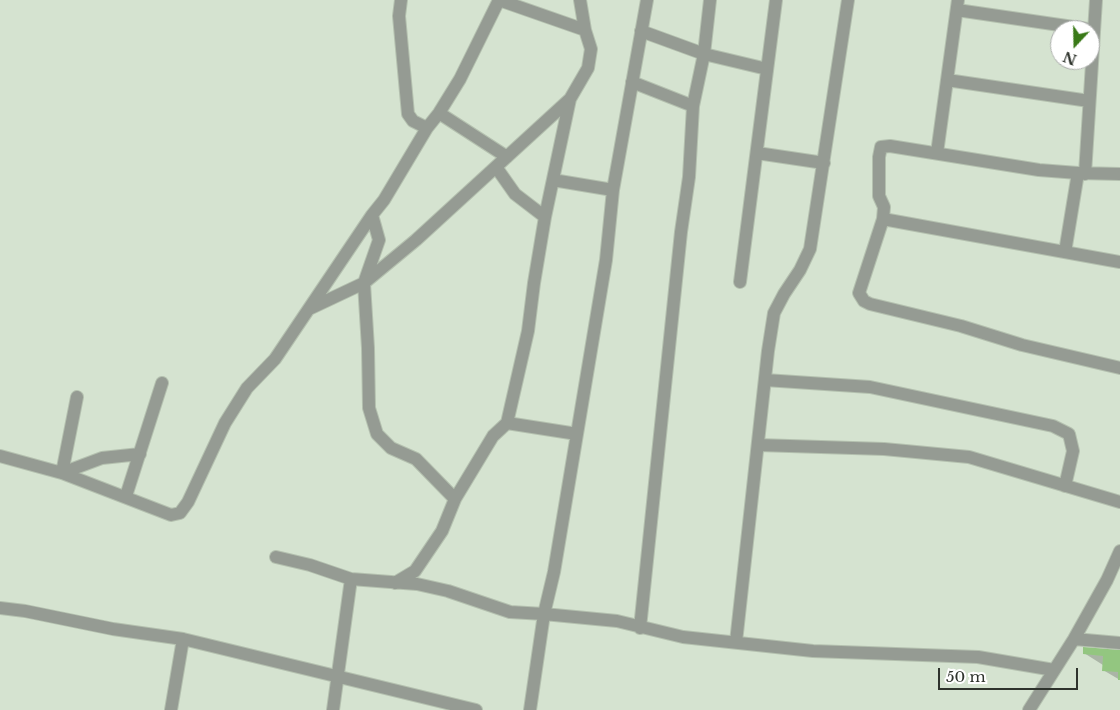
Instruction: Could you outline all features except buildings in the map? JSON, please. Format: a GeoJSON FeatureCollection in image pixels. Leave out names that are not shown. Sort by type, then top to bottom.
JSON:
{"type":"FeatureCollection","features":[{"type":"Feature","properties":{"kind":"street"},"geometry":{"type":"LineString","coordinates":[[401,0],[399,16],[408,114],[413,121],[427,128]]}},
{"type":"Feature","properties":{"kind":"street"},"geometry":{"type":"LineString","coordinates":[[0,456],[62,472],[171,515],[180,513],[188,502],[225,423],[248,388],[275,359],[384,200],[427,128],[439,113],[460,79],[499,0],[585,30]]}},
{"type":"Feature","properties":{"kind":"street"},"geometry":{"type":"LineString","coordinates":[[309,309],[364,283],[416,240],[570,99],[588,68],[591,50],[585,30],[580,0]]}},
{"type":"Feature","properties":{"kind":"street"},"geometry":{"type":"LineString","coordinates":[[530,710],[544,614],[554,572],[606,260],[613,190],[647,0]]}},
{"type":"Feature","properties":{"kind":"street"},"geometry":{"type":"LineString","coordinates":[[640,628],[681,232],[689,177],[693,106],[695,89],[704,54],[710,0]]}},
{"type":"Feature","properties":{"kind":"street"},"geometry":{"type":"LineString","coordinates":[[740,282],[776,0]]}},
{"type":"Feature","properties":{"kind":"street"},"geometry":{"type":"LineString","coordinates":[[736,642],[774,313],[800,270],[810,249],[848,0]]}},
{"type":"Feature","properties":{"kind":"street"},"geometry":{"type":"LineString","coordinates":[[1095,20],[1096,0]]}},
{"type":"Feature","properties":{"kind":"street"},"geometry":{"type":"LineString","coordinates":[[936,154],[958,5],[1050,22]]}},
{"type":"Feature","properties":{"kind":"street"},"geometry":{"type":"LineString","coordinates":[[641,31],[704,54],[767,69]]}},
{"type":"Feature","properties":{"kind":"street"},"geometry":{"type":"LineString","coordinates":[[1065,252],[1081,174],[1091,70]]}},
{"type":"Feature","properties":{"kind":"street"},"geometry":{"type":"LineString","coordinates":[[947,80],[1089,101]]}},
{"type":"Feature","properties":{"kind":"street"},"geometry":{"type":"LineString","coordinates":[[632,82],[693,106]]}},
{"type":"Feature","properties":{"kind":"street"},"geometry":{"type":"LineString","coordinates":[[395,583],[415,571],[442,531],[455,499],[493,436],[507,423],[528,331],[546,217],[570,99]]}},
{"type":"Feature","properties":{"kind":"street"},"geometry":{"type":"LineString","coordinates":[[439,113],[506,157]]}},
{"type":"Feature","properties":{"kind":"street"},"geometry":{"type":"LineString","coordinates":[[1120,174],[1081,174],[1039,170],[890,146],[882,147],[879,157],[879,196],[884,207],[883,219],[859,293],[864,301],[870,304],[961,326],[1022,345],[1120,368]]}},
{"type":"Feature","properties":{"kind":"street"},"geometry":{"type":"LineString","coordinates":[[757,153],[824,163]]}},
{"type":"Feature","properties":{"kind":"street"},"geometry":{"type":"LineString","coordinates":[[496,167],[515,194],[546,217]]}},
{"type":"Feature","properties":{"kind":"street"},"geometry":{"type":"LineString","coordinates":[[553,180],[613,190]]}},
{"type":"Feature","properties":{"kind":"street"},"geometry":{"type":"LineString","coordinates":[[372,215],[379,240],[364,283],[369,408],[377,434],[392,448],[416,459],[455,499]]}},
{"type":"Feature","properties":{"kind":"street"},"geometry":{"type":"LineString","coordinates":[[883,219],[1120,262]]}},
{"type":"Feature","properties":{"kind":"street"},"geometry":{"type":"LineString","coordinates":[[765,380],[870,387],[1053,426],[1069,434],[1073,451],[1065,486]]}},
{"type":"Feature","properties":{"kind":"street"},"geometry":{"type":"LineString","coordinates":[[126,496],[162,383]]}},
{"type":"Feature","properties":{"kind":"street"},"geometry":{"type":"LineString","coordinates":[[62,472],[77,397]]}},
{"type":"Feature","properties":{"kind":"street"},"geometry":{"type":"LineString","coordinates":[[507,423],[577,434]]}},
{"type":"Feature","properties":{"kind":"street"},"geometry":{"type":"LineString","coordinates":[[758,445],[884,449],[968,457],[1120,502]]}},
{"type":"Feature","properties":{"kind":"street"},"geometry":{"type":"LineString","coordinates":[[62,472],[102,458],[140,454]]}},
{"type":"Feature","properties":{"kind":"street"},"geometry":{"type":"LineString","coordinates":[[1029,710],[1074,640],[1120,551]]}},
{"type":"Feature","properties":{"kind":"street"},"geometry":{"type":"LineString","coordinates":[[276,557],[310,565],[351,579],[417,584],[448,591],[510,612],[617,621],[683,637],[813,652],[978,657],[1054,670]]}},
{"type":"Feature","properties":{"kind":"street"},"geometry":{"type":"LineString","coordinates":[[333,710],[351,579]]}},
{"type":"Feature","properties":{"kind":"street"},"geometry":{"type":"LineString","coordinates":[[0,608],[25,611],[113,629],[183,639],[476,710]]}},
{"type":"Feature","properties":{"kind":"street"},"geometry":{"type":"LineString","coordinates":[[171,710],[183,639]]}},
{"type":"Feature","properties":{"kind":"street"},"geometry":{"type":"LineString","coordinates":[[1074,640],[1120,643]]}}]}
